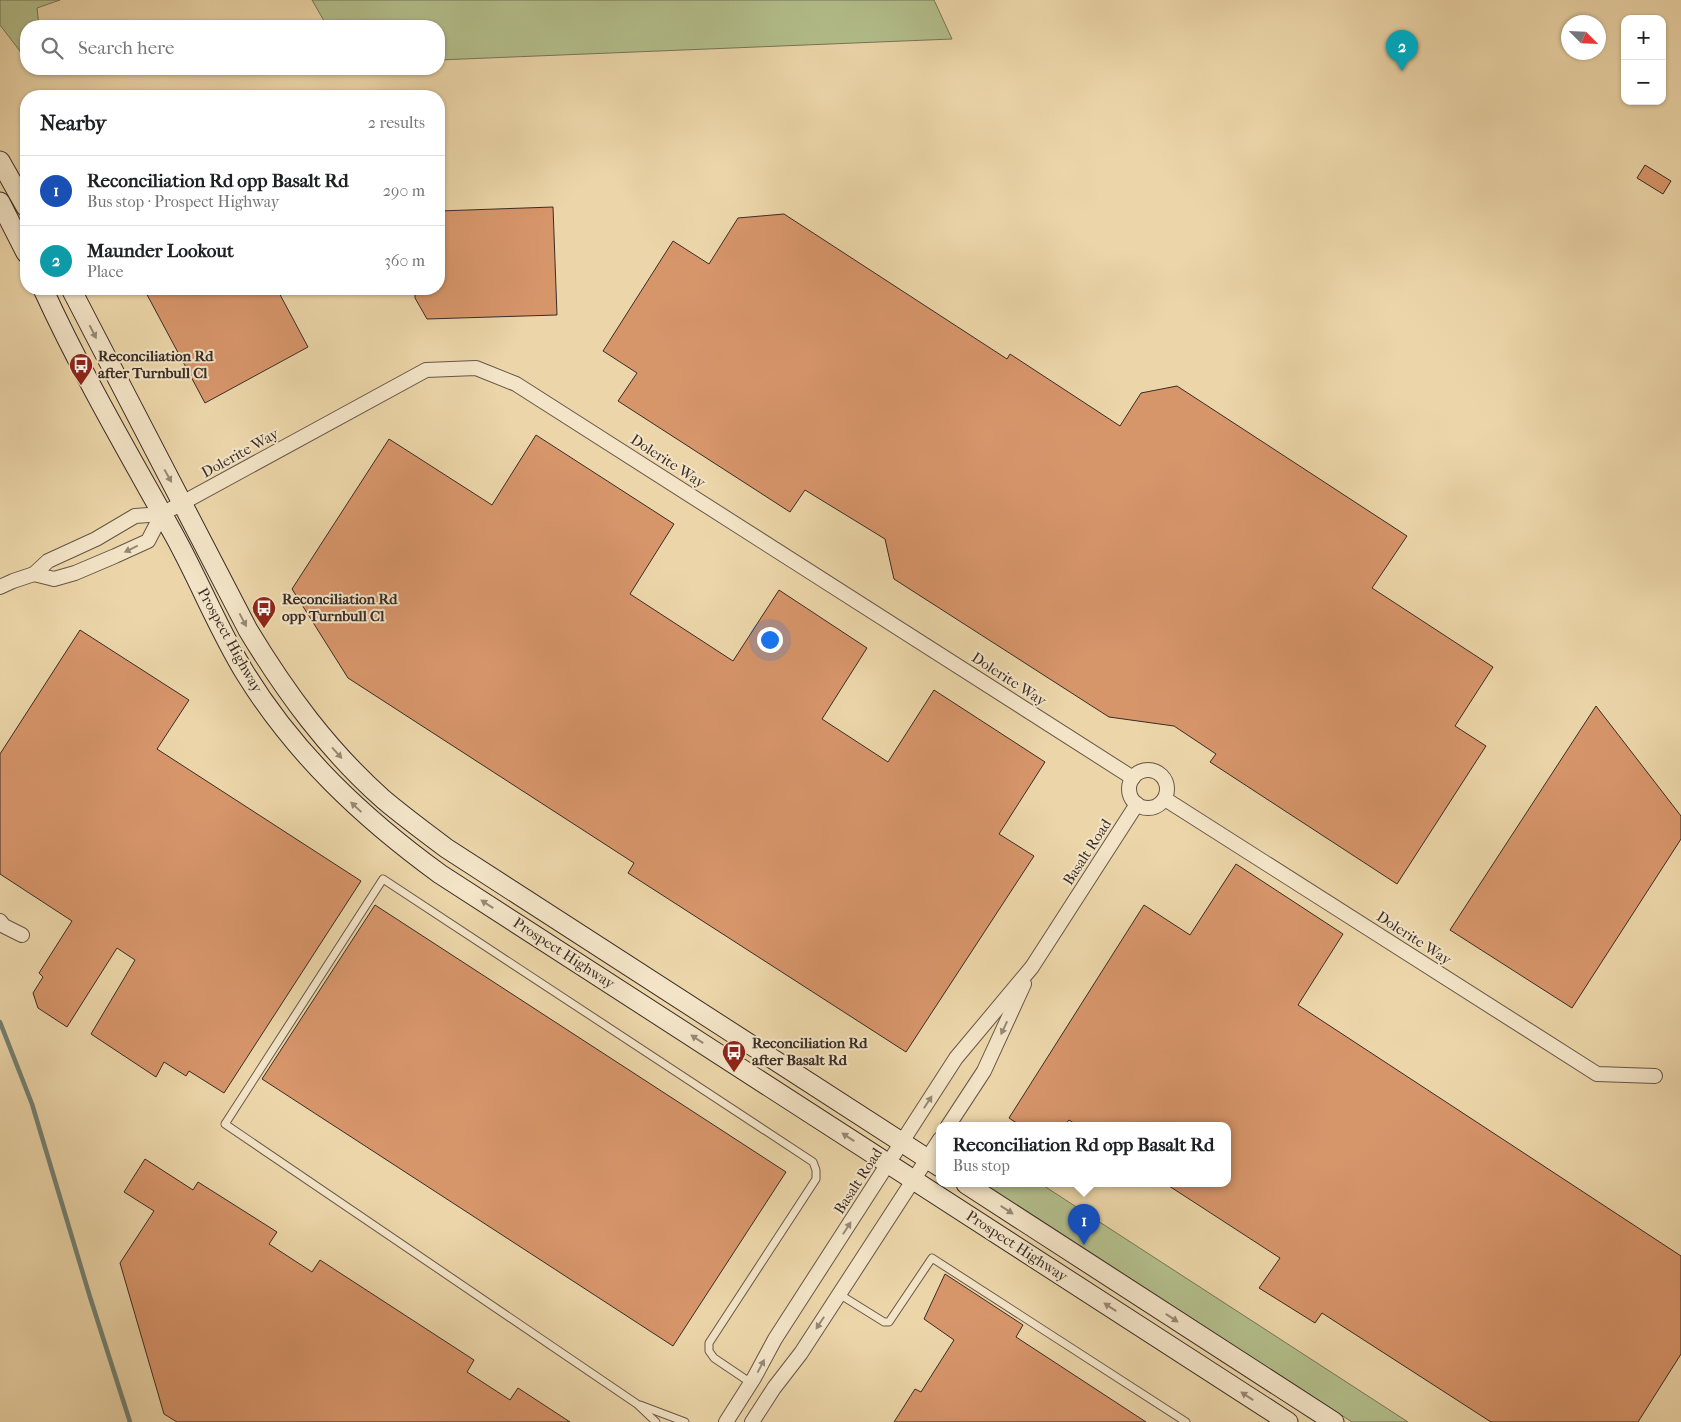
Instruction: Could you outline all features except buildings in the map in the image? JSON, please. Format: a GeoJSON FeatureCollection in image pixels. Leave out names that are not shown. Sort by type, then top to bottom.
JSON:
{"type":"FeatureCollection","features":[{"type":"Feature","properties":{"kind":"main road"},"geometry":{"type":"LineString","coordinates":[[0,161],[20,196]]}},
{"type":"Feature","properties":{"kind":"main road"},"geometry":{"type":"LineString","coordinates":[[0,202],[20,241]]}},
{"type":"Feature","properties":{"kind":"main road","name":"Prospect Highway"},"geometry":{"type":"LineString","coordinates":[[46,295],[73,351],[184,554],[235,656],[264,702],[286,732],[320,771],[364,814],[402,846],[440,874],[1288,1422]]}},
{"type":"Feature","properties":{"kind":"main road","name":"Prospect Highway"},"geometry":{"type":"LineString","coordinates":[[74,295],[248,630],[278,678],[316,730],[359,776],[382,798],[446,848],[934,1163]]}},
{"type":"Feature","properties":{"kind":"main road","name":"Prospect Highway"},"geometry":{"type":"LineString","coordinates":[[971,1187],[1334,1422]]}},
{"type":"Feature","properties":{"kind":"street","name":"Dolerite Way"},"geometry":{"type":"LineString","coordinates":[[162,514],[426,370],[476,368],[516,384],[1133,778]]}},
{"type":"Feature","properties":{"kind":"street"},"geometry":{"type":"LineString","coordinates":[[34,574],[54,579],[75,573],[148,541],[162,514]]}},
{"type":"Feature","properties":{"kind":"street"},"geometry":{"type":"LineString","coordinates":[[0,587],[34,574],[48,561],[89,543],[135,516],[162,514]]}},
{"type":"Feature","properties":{"kind":"street"},"geometry":{"type":"LineString","coordinates":[[1144,770],[1162,775],[1167,786],[1165,799],[1155,807],[1142,807],[1137,804],[1133,800],[1129,789],[1133,778],[1144,770]]}},
{"type":"Feature","properties":{"kind":"street","name":"Dolerite Way"},"geometry":{"type":"LineString","coordinates":[[1165,799],[1596,1074],[1655,1076]]}},
{"type":"Feature","properties":{"kind":"street","name":"Basalt Road"},"geometry":{"type":"LineString","coordinates":[[726,1422],[751,1383],[775,1339],[956,1058],[1032,967],[1137,804]]}},
{"type":"Feature","properties":{"kind":"street"},"geometry":{"type":"LineString","coordinates":[[0,921],[4,926],[22,935]]}},
{"type":"Feature","properties":{"kind":"street","name":"Basalt Road"},"geometry":{"type":"LineString","coordinates":[[951,1122],[984,1071],[1032,967]]}},
{"type":"Feature","properties":{"kind":"street"},"geometry":{"type":"LineString","coordinates":[[752,1422],[774,1388],[801,1353],[913,1179],[934,1163]]}},
{"type":"Feature","properties":{"kind":"lane"},"geometry":{"type":"LineString","coordinates":[[656,1422],[637,1404],[225,1124],[383,879],[813,1162],[816,1170],[816,1179],[708,1343],[709,1351],[714,1358],[751,1383]]}},
{"type":"Feature","properties":{"kind":"lane"},"geometry":{"type":"LineString","coordinates":[[839,1294],[884,1322],[889,1322],[932,1258],[1186,1422]]}},
{"type":"Feature","properties":{"kind":"lane"},"geometry":{"type":"LineString","coordinates":[[637,1404],[685,1422]]}},
{"type":"Feature","properties":{"kind":"green space"},"geometry":{"type":"Polygon","coordinates":[[[0,0],[60,0],[37,8],[38,20],[20,20],[20,51],[0,25],[0,0]]]}},
{"type":"Feature","properties":{"kind":"green space"},"geometry":{"type":"Polygon","coordinates":[[[312,0],[934,0],[952,39],[445,60],[445,20],[324,20],[312,0]]]}},
{"type":"Feature","properties":{"kind":"green space"},"geometry":{"type":"Polygon","coordinates":[[[990,1187],[1046,1187],[1408,1422],[1352,1422],[990,1187]]]}},
{"type":"Feature","properties":{"kind":"waterway"},"geometry":{"type":"LineString","coordinates":[[0,1022],[32,1104],[130,1422]]}},
{"type":"Feature","properties":{"kind":"place","name":"Maunder Lookout"},"geometry":{"type":"Point","coordinates":[1402,71]}},
{"type":"Feature","properties":{"kind":"place","name":"Reconciliation Rd after Turnbull Cl"},"geometry":{"type":"Point","coordinates":[81,386]}},
{"type":"Feature","properties":{"kind":"place","name":"Reconciliation Rd opp Turnbull Cl"},"geometry":{"type":"Point","coordinates":[264,629]}},
{"type":"Feature","properties":{"kind":"place","name":"Reconciliation Rd after Basalt Rd"},"geometry":{"type":"Point","coordinates":[734,1073]}},
{"type":"Feature","properties":{"kind":"place","name":"Reconciliation Rd opp Basalt Rd"},"geometry":{"type":"Point","coordinates":[1084,1245]}}]}
